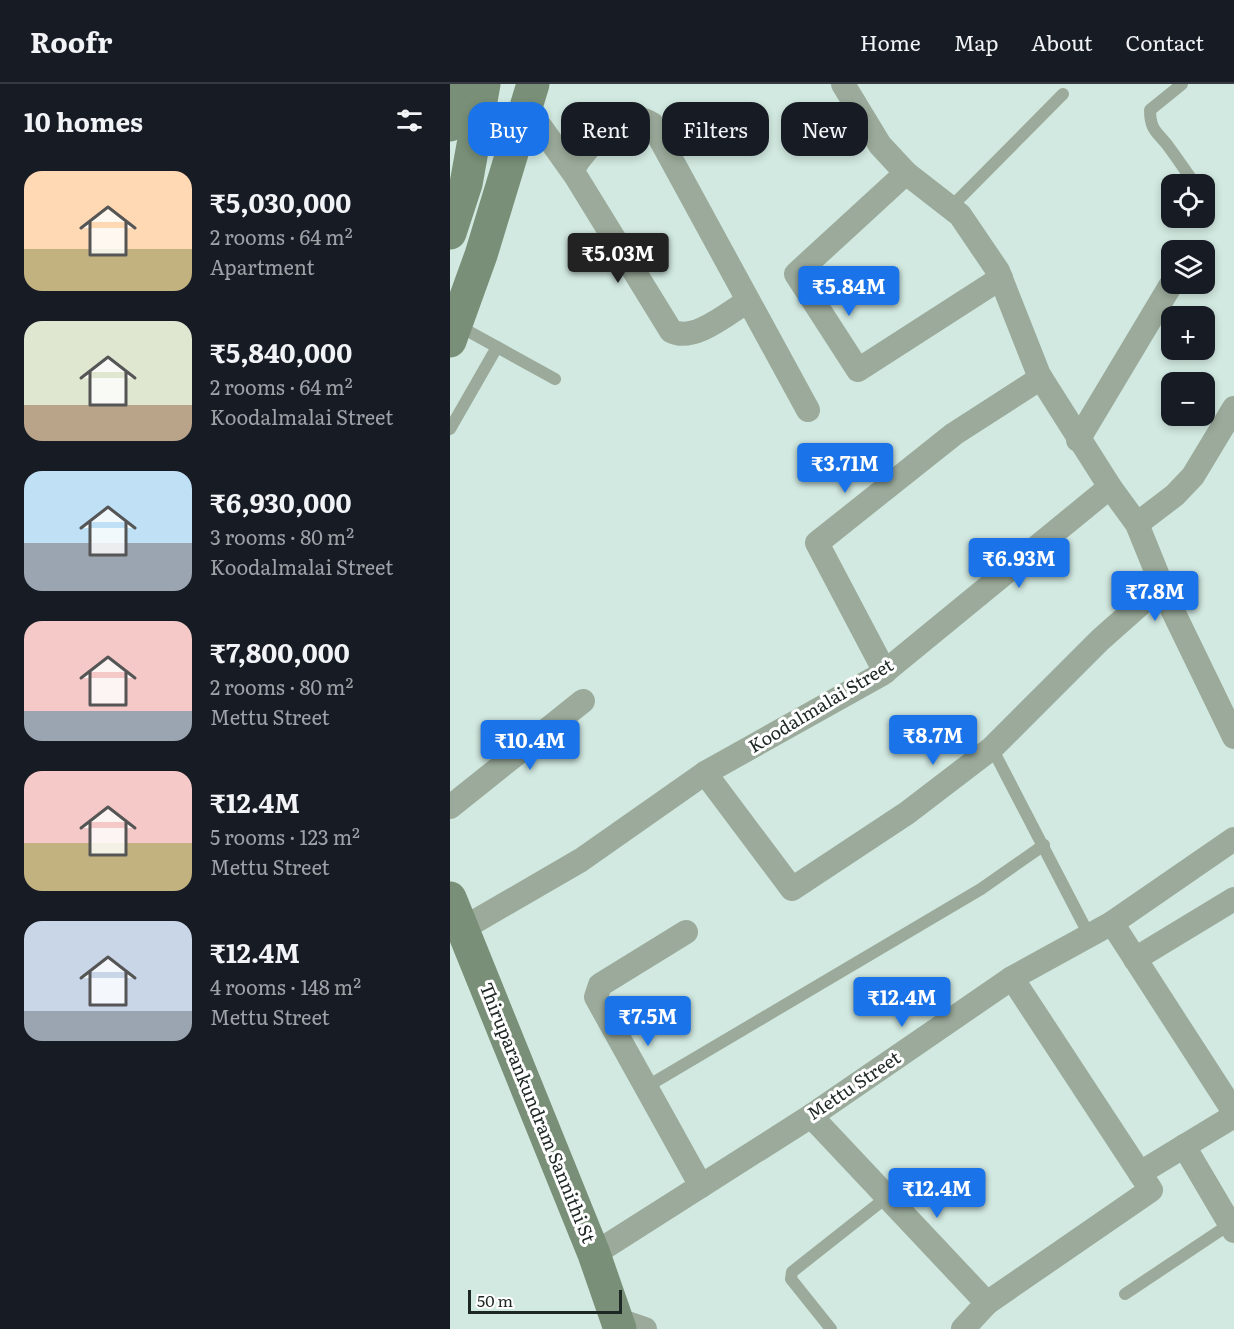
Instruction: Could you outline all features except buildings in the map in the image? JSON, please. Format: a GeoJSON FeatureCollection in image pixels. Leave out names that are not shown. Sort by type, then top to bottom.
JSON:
{"type":"FeatureCollection","features":[{"type":"Feature","properties":{"kind":"street"},"geometry":{"type":"LineString","coordinates":[[450,124],[460,84]]}},
{"type":"Feature","properties":{"kind":"street"},"geometry":{"type":"LineString","coordinates":[[450,233],[466,184],[484,84]]}},
{"type":"Feature","properties":{"kind":"street"},"geometry":{"type":"LineString","coordinates":[[843,84],[880,145],[906,173],[960,214],[1001,278],[1041,378],[1078,440],[1137,524],[1162,585],[1234,737]]}},
{"type":"Feature","properties":{"kind":"street"},"geometry":{"type":"LineString","coordinates":[[529,99],[540,126],[572,170],[671,332],[679,335],[693,333],[748,301]]}},
{"type":"Feature","properties":{"kind":"street"},"geometry":{"type":"LineString","coordinates":[[453,333],[481,255],[529,99]]}},
{"type":"Feature","properties":{"kind":"street"},"geometry":{"type":"LineString","coordinates":[[572,170],[593,141],[621,123],[633,118],[644,119],[652,124],[808,410]]}},
{"type":"Feature","properties":{"kind":"street"},"geometry":{"type":"LineString","coordinates":[[906,173],[796,274],[858,370],[1001,278]]}},
{"type":"Feature","properties":{"kind":"street"},"geometry":{"type":"LineString","coordinates":[[1078,440],[1165,294]]}},
{"type":"Feature","properties":{"kind":"street"},"geometry":{"type":"LineString","coordinates":[[885,672],[817,543],[954,434],[1041,378]]}},
{"type":"Feature","properties":{"kind":"street"},"geometry":{"type":"LineString","coordinates":[[1137,524],[1174,495],[1193,476],[1234,408]]}},
{"type":"Feature","properties":{"kind":"street","name":"Koodalmalai Street"},"geometry":{"type":"LineString","coordinates":[[462,929],[581,860],[705,773],[885,672],[1110,487]]}},
{"type":"Feature","properties":{"kind":"street"},"geometry":{"type":"LineString","coordinates":[[705,773],[792,889],[907,813],[992,748],[1100,640],[1162,585]]}},
{"type":"Feature","properties":{"kind":"street"},"geometry":{"type":"LineString","coordinates":[[450,807],[583,701]]}},
{"type":"Feature","properties":{"kind":"street","name":"Mettu Street"},"geometry":{"type":"LineString","coordinates":[[594,1254],[811,1116],[1012,978],[1112,923],[1234,839]]}},
{"type":"Feature","properties":{"kind":"street","name":"Thiruparankundram Sannithi St"},"geometry":{"type":"LineString","coordinates":[[450,898],[594,1254],[627,1326]]}},
{"type":"Feature","properties":{"kind":"street"},"geometry":{"type":"LineString","coordinates":[[1135,959],[1234,898]]}},
{"type":"Feature","properties":{"kind":"street"},"geometry":{"type":"LineString","coordinates":[[1112,923],[1234,1114],[1140,1173]]}},
{"type":"Feature","properties":{"kind":"street"},"geometry":{"type":"LineString","coordinates":[[686,932],[600,985],[596,997],[701,1186]]}},
{"type":"Feature","properties":{"kind":"street"},"geometry":{"type":"LineString","coordinates":[[963,1329],[987,1303],[1151,1190],[1012,978]]}},
{"type":"Feature","properties":{"kind":"street"},"geometry":{"type":"LineString","coordinates":[[811,1116],[987,1303]]}},
{"type":"Feature","properties":{"kind":"street"},"geometry":{"type":"LineString","coordinates":[[1184,1146],[1232,1228]]}},
{"type":"Feature","properties":{"kind":"lane"},"geometry":{"type":"LineString","coordinates":[[1182,84],[1156,103],[1150,110],[1150,120],[1156,135],[1169,146],[1189,174]]}},
{"type":"Feature","properties":{"kind":"lane"},"geometry":{"type":"LineString","coordinates":[[951,207],[1063,94]]}},
{"type":"Feature","properties":{"kind":"lane"},"geometry":{"type":"LineString","coordinates":[[453,333],[497,347],[555,379]]}},
{"type":"Feature","properties":{"kind":"lane"},"geometry":{"type":"LineString","coordinates":[[450,429],[497,347]]}},
{"type":"Feature","properties":{"kind":"lane"},"geometry":{"type":"LineString","coordinates":[[992,748],[1089,935]]}},
{"type":"Feature","properties":{"kind":"lane"},"geometry":{"type":"LineString","coordinates":[[646,1087],[981,889],[1044,845]]}},
{"type":"Feature","properties":{"kind":"lane"},"geometry":{"type":"LineString","coordinates":[[831,1329],[791,1279],[792,1272],[887,1197]]}},
{"type":"Feature","properties":{"kind":"lane"},"geometry":{"type":"LineString","coordinates":[[1125,1294],[1232,1228]]}}]}
